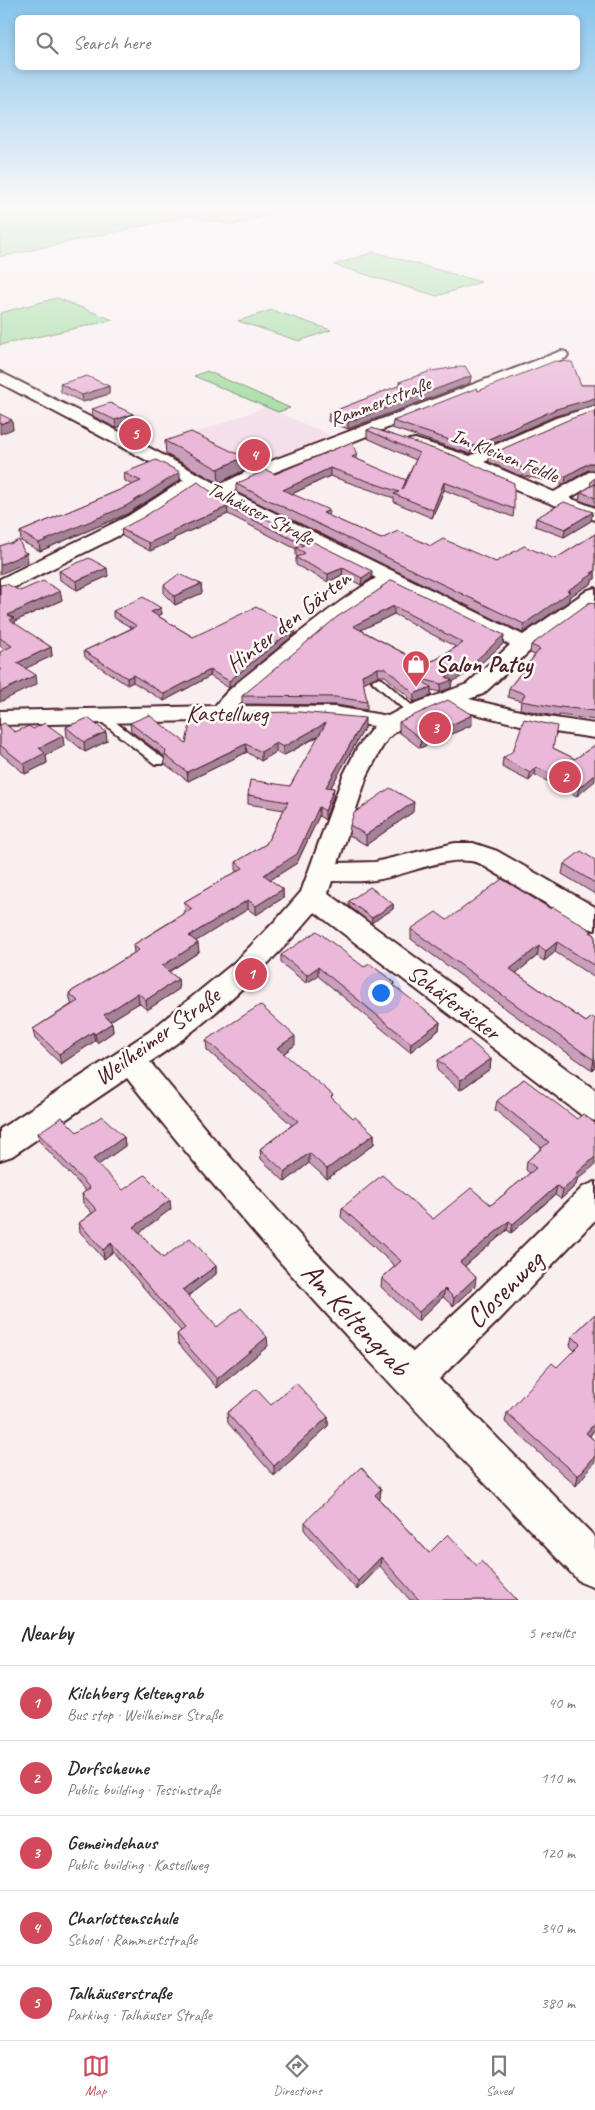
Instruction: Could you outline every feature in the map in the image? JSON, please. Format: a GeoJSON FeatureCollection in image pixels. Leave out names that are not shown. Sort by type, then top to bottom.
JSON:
{"type":"FeatureCollection","features":[{"type":"Feature","properties":{"kind":"street","name":"Rammertstraße"},"geometry":{"type":"LineString","coordinates":[[218,492],[264,470],[561,355]]}},
{"type":"Feature","properties":{"kind":"street","name":"Talhäuser Straße"},"geometry":{"type":"LineString","coordinates":[[0,377],[218,492],[524,644]]}},
{"type":"Feature","properties":{"kind":"street"},"geometry":{"type":"LineString","coordinates":[[471,462],[562,421],[595,411]]}},
{"type":"Feature","properties":{"kind":"street","name":"Im Kleinen Feldle"},"geometry":{"type":"LineString","coordinates":[[370,428],[395,438],[471,462],[526,488],[595,514]]}},
{"type":"Feature","properties":{"kind":"street"},"geometry":{"type":"LineString","coordinates":[[556,499],[595,476]]}},
{"type":"Feature","properties":{"kind":"street"},"geometry":{"type":"LineString","coordinates":[[0,587],[135,520],[197,480]]}},
{"type":"Feature","properties":{"kind":"street","name":"Hinter den Gärten"},"geometry":{"type":"LineString","coordinates":[[223,713],[238,693],[315,629],[350,603],[392,577]]}},
{"type":"Feature","properties":{"kind":"street"},"geometry":{"type":"LineString","coordinates":[[402,718],[475,689],[524,644],[595,594]]}},
{"type":"Feature","properties":{"kind":"street"},"geometry":{"type":"LineString","coordinates":[[475,689],[499,712]]}},
{"type":"Feature","properties":{"kind":"street"},"geometry":{"type":"LineString","coordinates":[[446,700],[541,723],[595,731]]}},
{"type":"Feature","properties":{"kind":"street","name":"Kastellweg"},"geometry":{"type":"LineString","coordinates":[[0,718],[98,714],[223,713],[350,714],[402,718]]}},
{"type":"Feature","properties":{"kind":"street","name":"Weilheimer Straße"},"geometry":{"type":"LineString","coordinates":[[0,1146],[160,1040],[210,1000],[271,943],[318,884],[355,776],[370,748],[380,733],[402,718]]}},
{"type":"Feature","properties":{"kind":"street"},"geometry":{"type":"LineString","coordinates":[[318,884],[455,852],[473,852],[488,857],[595,920]]}},
{"type":"Feature","properties":{"kind":"street","name":"Schäferäcker"},"geometry":{"type":"LineString","coordinates":[[318,884],[595,1108]]}},
{"type":"Feature","properties":{"kind":"street","name":"Am Keltengrab"},"geometry":{"type":"LineString","coordinates":[[130,1060],[196,1141],[291,1251],[412,1379],[595,1566]]}},
{"type":"Feature","properties":{"kind":"street","name":"Closenweg"},"geometry":{"type":"LineString","coordinates":[[412,1379],[486,1308],[595,1197]]}},
{"type":"Feature","properties":{"kind":"lane"},"geometry":{"type":"LineString","coordinates":[[378,680],[402,718]]}},
{"type":"Feature","properties":{"kind":"lane"},"geometry":{"type":"LineString","coordinates":[[98,714],[159,762]]}},
{"type":"Feature","properties":{"kind":"shaded area"},"geometry":{"type":"Polygon","coordinates":[[[266,407],[336,438],[251,472],[182,438],[266,407]]]}},
{"type":"Feature","properties":{"kind":"green space"},"geometry":{"type":"Polygon","coordinates":[[[386,281],[481,282],[437,296],[386,281]]]}},
{"type":"Feature","properties":{"kind":"green space"},"geometry":{"type":"Polygon","coordinates":[[[57,298],[113,320],[0,345],[0,313],[57,298]]]}},
{"type":"Feature","properties":{"kind":"green space"},"geometry":{"type":"Polygon","coordinates":[[[272,310],[331,330],[299,341],[238,321],[272,310]]]}},
{"type":"Feature","properties":{"kind":"green space"},"geometry":{"type":"Polygon","coordinates":[[[207,371],[290,408],[278,412],[194,376],[207,371]]]}},
{"type":"Feature","properties":{"kind":"building"},"geometry":{"type":"Polygon","coordinates":[[[555,361],[572,362],[581,385],[595,385],[595,398],[556,409],[471,447],[393,421],[477,388],[478,391],[555,361]]]}},
{"type":"Feature","properties":{"kind":"building"},"geometry":{"type":"Polygon","coordinates":[[[465,366],[471,376],[348,422],[329,413],[403,384],[399,382],[431,371],[465,366]]]}},
{"type":"Feature","properties":{"kind":"building"},"geometry":{"type":"Polygon","coordinates":[[[87,376],[109,386],[82,395],[60,384],[87,376]]]}},
{"type":"Feature","properties":{"kind":"building"},"geometry":{"type":"Polygon","coordinates":[[[110,403],[133,414],[115,420],[92,409],[110,403]]]}},
{"type":"Feature","properties":{"kind":"building"},"geometry":{"type":"Polygon","coordinates":[[[595,411],[595,463],[589,463],[566,476],[519,467],[489,455],[570,419],[595,411]]]}},
{"type":"Feature","properties":{"kind":"building"},"geometry":{"type":"Polygon","coordinates":[[[0,414],[12,420],[0,424],[0,414]]]}},
{"type":"Feature","properties":{"kind":"building"},"geometry":{"type":"Polygon","coordinates":[[[372,428],[455,456],[514,483],[514,509],[444,482],[433,510],[394,494],[399,492],[330,468],[283,490],[329,510],[323,513],[381,539],[398,531],[431,546],[443,539],[496,562],[524,546],[555,559],[595,534],[595,571],[567,591],[570,592],[524,624],[236,484],[266,470],[275,474],[352,442],[357,455],[352,457],[406,480],[402,490],[419,453],[367,430],[372,428]]]}},
{"type":"Feature","properties":{"kind":"building"},"geometry":{"type":"Polygon","coordinates":[[[191,432],[244,457],[218,469],[165,441],[191,432]]]}},
{"type":"Feature","properties":{"kind":"building"},"geometry":{"type":"Polygon","coordinates":[[[156,460],[180,472],[126,506],[39,543],[20,532],[141,481],[124,473],[156,460]]]}},
{"type":"Feature","properties":{"kind":"building"},"geometry":{"type":"Polygon","coordinates":[[[198,482],[210,491],[372,571],[362,578],[343,568],[328,574],[296,558],[305,553],[296,548],[304,545],[227,507],[149,543],[121,529],[142,518],[198,482]]]}},
{"type":"Feature","properties":{"kind":"building"},"geometry":{"type":"Polygon","coordinates":[[[595,484],[595,498],[581,492],[595,484]]]}},
{"type":"Feature","properties":{"kind":"building"},"geometry":{"type":"Polygon","coordinates":[[[564,502],[593,512],[565,529],[536,518],[564,502]]]}},
{"type":"Feature","properties":{"kind":"building"},"geometry":{"type":"Polygon","coordinates":[[[19,540],[24,552],[27,553],[0,565],[0,546],[19,540]]]}},
{"type":"Feature","properties":{"kind":"building"},"geometry":{"type":"Polygon","coordinates":[[[89,558],[107,568],[76,581],[59,571],[89,558]]]}},
{"type":"Feature","properties":{"kind":"building"},"geometry":{"type":"Polygon","coordinates":[[[179,574],[201,584],[174,596],[164,585],[179,574]]]}},
{"type":"Feature","properties":{"kind":"building"},"geometry":{"type":"Polygon","coordinates":[[[392,580],[504,635],[474,662],[446,677],[452,680],[441,684],[418,678],[431,687],[414,694],[386,668],[378,668],[362,675],[367,702],[336,697],[242,696],[337,617],[392,580]],[[394,606],[353,626],[424,664],[437,659],[463,643],[394,606]]]}},
{"type":"Feature","properties":{"kind":"building"},"geometry":{"type":"Polygon","coordinates":[[[43,581],[60,591],[8,615],[14,618],[10,620],[51,647],[17,663],[36,675],[0,692],[0,652],[12,646],[0,638],[0,585],[7,584],[20,591],[43,581]]]}},
{"type":"Feature","properties":{"kind":"building"},"geometry":{"type":"Polygon","coordinates":[[[143,597],[161,608],[151,612],[193,637],[256,607],[295,628],[229,681],[210,670],[164,694],[133,675],[127,678],[84,651],[137,626],[113,611],[143,597]]]}},
{"type":"Feature","properties":{"kind":"building"},"geometry":{"type":"Polygon","coordinates":[[[590,602],[595,604],[595,711],[560,708],[521,701],[525,694],[509,688],[540,649],[531,645],[590,602]]]}},
{"type":"Feature","properties":{"kind":"building"},"geometry":{"type":"Polygon","coordinates":[[[448,700],[472,715],[421,739],[399,722],[448,700]]]}},
{"type":"Feature","properties":{"kind":"building"},"geometry":{"type":"Polygon","coordinates":[[[299,712],[365,718],[326,787],[334,788],[325,811],[319,807],[297,854],[264,875],[283,889],[256,906],[248,900],[189,936],[198,943],[162,966],[178,979],[146,1000],[138,993],[104,1015],[112,1023],[95,1034],[93,1032],[59,1054],[33,1029],[78,1001],[69,993],[139,950],[133,945],[192,909],[184,902],[243,868],[236,862],[266,844],[288,802],[248,795],[250,780],[290,786],[326,723],[283,747],[276,743],[261,752],[246,744],[187,772],[165,755],[166,751],[163,748],[130,723],[149,715],[186,743],[192,715],[241,717],[240,713],[299,712]]]}},
{"type":"Feature","properties":{"kind":"building"},"geometry":{"type":"Polygon","coordinates":[[[88,718],[106,732],[84,742],[66,727],[88,718]]]}},
{"type":"Feature","properties":{"kind":"building"},"geometry":{"type":"Polygon","coordinates":[[[524,719],[557,726],[553,748],[575,759],[595,745],[595,774],[579,788],[536,767],[530,773],[503,758],[513,751],[524,719]]]}},
{"type":"Feature","properties":{"kind":"building"},"geometry":{"type":"Polygon","coordinates":[[[4,723],[15,732],[29,726],[33,729],[45,723],[63,736],[39,748],[45,753],[24,764],[0,745],[0,725],[4,723]]]}},
{"type":"Feature","properties":{"kind":"building"},"geometry":{"type":"Polygon","coordinates":[[[390,788],[414,802],[366,835],[350,825],[354,813],[390,788]]]}},
{"type":"Feature","properties":{"kind":"building"},"geometry":{"type":"Polygon","coordinates":[[[581,851],[595,860],[595,883],[564,864],[581,851]]]}},
{"type":"Feature","properties":{"kind":"building"},"geometry":{"type":"Polygon","coordinates":[[[502,879],[551,909],[553,907],[592,931],[590,932],[595,935],[595,966],[557,942],[546,951],[539,946],[510,969],[586,1022],[592,1017],[595,1019],[594,1060],[411,929],[436,912],[447,920],[502,879]]]}},
{"type":"Feature","properties":{"kind":"building"},"geometry":{"type":"Polygon","coordinates":[[[370,887],[393,904],[372,918],[349,901],[370,887]]]}},
{"type":"Feature","properties":{"kind":"building"},"geometry":{"type":"Polygon","coordinates":[[[317,931],[364,967],[370,964],[440,1022],[411,1043],[318,967],[307,975],[281,955],[317,931]]]}},
{"type":"Feature","properties":{"kind":"building"},"geometry":{"type":"Polygon","coordinates":[[[260,1005],[295,1036],[277,1048],[333,1095],[331,1097],[353,1118],[355,1117],[374,1134],[327,1169],[309,1153],[285,1172],[260,1149],[298,1121],[206,1040],[260,1005]]]}},
{"type":"Feature","properties":{"kind":"building"},"geometry":{"type":"Polygon","coordinates":[[[469,1040],[491,1059],[461,1080],[438,1060],[469,1040]]]}},
{"type":"Feature","properties":{"kind":"building"},"geometry":{"type":"Polygon","coordinates":[[[524,1079],[577,1119],[583,1114],[595,1123],[595,1157],[576,1174],[578,1176],[563,1190],[557,1186],[513,1224],[509,1221],[460,1262],[476,1277],[454,1298],[445,1289],[419,1312],[382,1278],[401,1261],[342,1208],[382,1175],[433,1219],[471,1188],[491,1205],[536,1168],[527,1161],[549,1142],[497,1101],[524,1079]]]}},
{"type":"Feature","properties":{"kind":"building"},"geometry":{"type":"Polygon","coordinates":[[[102,1116],[124,1137],[93,1159],[123,1190],[145,1175],[170,1200],[134,1227],[163,1258],[190,1238],[216,1266],[183,1290],[217,1327],[241,1308],[267,1337],[217,1379],[177,1334],[185,1328],[111,1243],[103,1250],[79,1223],[97,1210],[82,1194],[90,1188],[38,1133],[62,1117],[77,1132],[102,1116]]]}},
{"type":"Feature","properties":{"kind":"building"},"geometry":{"type":"Polygon","coordinates":[[[595,1314],[595,1423],[586,1433],[595,1441],[595,1456],[578,1476],[507,1413],[552,1363],[557,1367],[580,1344],[572,1336],[595,1314]]]}},
{"type":"Feature","properties":{"kind":"building"},"geometry":{"type":"Polygon","coordinates":[[[296,1383],[328,1417],[274,1466],[227,1413],[256,1389],[271,1405],[296,1383]]]}},
{"type":"Feature","properties":{"kind":"building"},"geometry":{"type":"Polygon","coordinates":[[[361,1467],[381,1489],[375,1495],[429,1553],[448,1534],[477,1566],[481,1561],[517,1600],[419,1600],[381,1557],[358,1581],[305,1522],[361,1467]]]}},
{"type":"Feature","properties":{"kind":"place","name":"Talhäuserstraße"},"geometry":{"type":"Point","coordinates":[135,434]}},
{"type":"Feature","properties":{"kind":"place","name":"Charlottenschule"},"geometry":{"type":"Point","coordinates":[254,455]}},
{"type":"Feature","properties":{"kind":"place","name":"Salon Patcy"},"geometry":{"type":"Point","coordinates":[416,688]}},
{"type":"Feature","properties":{"kind":"place","name":"Gemeindehaus"},"geometry":{"type":"Point","coordinates":[435,728]}},
{"type":"Feature","properties":{"kind":"place","name":"Dorfscheune"},"geometry":{"type":"Point","coordinates":[565,777]}},
{"type":"Feature","properties":{"kind":"place","name":"Kilchberg Keltengrab"},"geometry":{"type":"Point","coordinates":[251,974]}}]}
